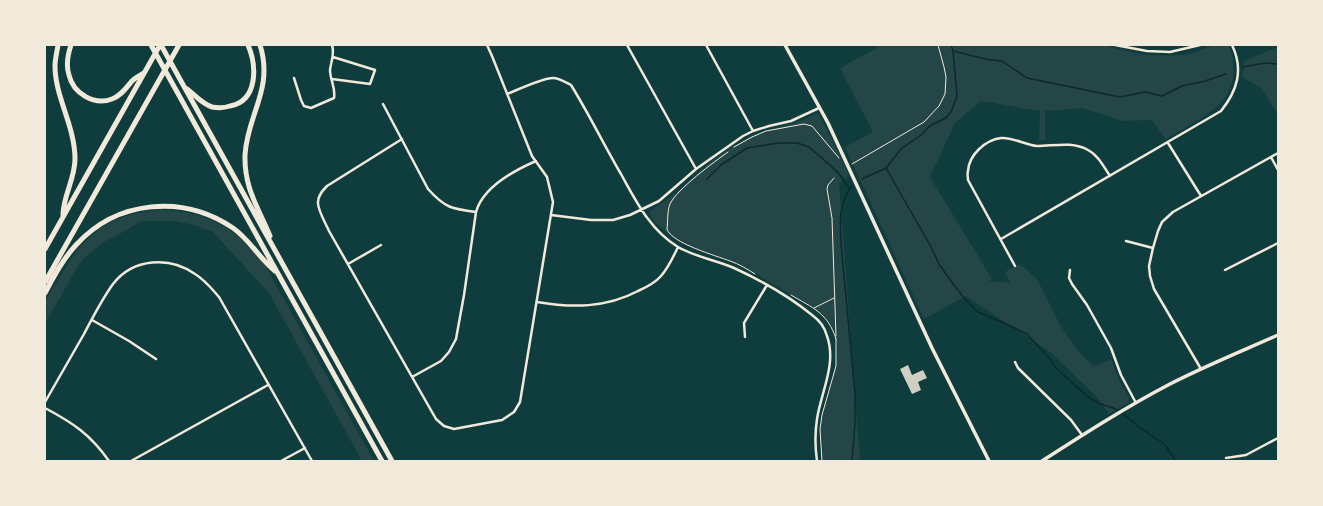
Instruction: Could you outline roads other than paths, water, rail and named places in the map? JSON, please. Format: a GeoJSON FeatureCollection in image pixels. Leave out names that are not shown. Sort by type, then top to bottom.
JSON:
{"type":"FeatureCollection","features":[{"type":"Feature","properties":{"kind":"highway"},"geometry":{"type":"LineString","coordinates":[[58,45],[55,66],[57,80],[72,134],[75,160],[73,175],[63,206],[63,217]]}},
{"type":"Feature","properties":{"kind":"highway"},"geometry":{"type":"LineString","coordinates":[[70,45],[68,56],[68,75],[74,86],[83,96],[92,100],[102,101],[112,99],[122,94],[134,80],[143,74]]}},
{"type":"Feature","properties":{"kind":"highway"},"geometry":{"type":"LineString","coordinates":[[151,45],[382,461]]}},
{"type":"Feature","properties":{"kind":"highway"},"geometry":{"type":"LineString","coordinates":[[45,249],[160,45],[392,461]]}},
{"type":"Feature","properties":{"kind":"highway"},"geometry":{"type":"LineString","coordinates":[[45,282],[179,45]]}},
{"type":"Feature","properties":{"kind":"highway"},"geometry":{"type":"LineString","coordinates":[[176,51],[183,45]]}},
{"type":"Feature","properties":{"kind":"highway"},"geometry":{"type":"LineString","coordinates":[[184,88],[194,94],[199,100],[211,106],[222,108],[228,107],[244,100],[252,86],[254,75],[253,62],[248,45]]}},
{"type":"Feature","properties":{"kind":"highway"},"geometry":{"type":"LineString","coordinates":[[260,45],[263,59],[264,81],[246,144],[245,169],[252,200],[279,257]]}},
{"type":"Feature","properties":{"kind":"highway"},"geometry":{"type":"LineString","coordinates":[[45,293],[68,254],[91,230],[121,213],[151,206],[173,206],[204,213],[234,228],[254,248],[268,266],[278,273]]}},
{"type":"Feature","properties":{"kind":"street"},"geometry":{"type":"LineString","coordinates":[[294,78],[304,106],[311,108],[334,98],[335,91],[330,72],[333,57],[332,45]]}},
{"type":"Feature","properties":{"kind":"street"},"geometry":{"type":"LineString","coordinates":[[402,139],[327,186],[320,194],[317,203],[329,231],[436,419],[444,426],[454,429],[502,420],[514,412],[520,402],[553,202],[549,184],[532,156],[487,45]]}},
{"type":"Feature","properties":{"kind":"street"},"geometry":{"type":"LineString","coordinates":[[628,45],[696,169]]}},
{"type":"Feature","properties":{"kind":"street"},"geometry":{"type":"LineString","coordinates":[[706,45],[753,131]]}},
{"type":"Feature","properties":{"kind":"street"},"geometry":{"type":"LineString","coordinates":[[786,45],[828,123],[932,348],[989,461]]}},
{"type":"Feature","properties":{"kind":"street"},"geometry":{"type":"LineString","coordinates":[[1116,45],[1170,52],[1200,45]]}},
{"type":"Feature","properties":{"kind":"street"},"geometry":{"type":"LineString","coordinates":[[1001,239],[1221,111],[1230,100],[1236,85],[1238,73],[1238,61],[1232,45]]}},
{"type":"Feature","properties":{"kind":"street"},"geometry":{"type":"LineString","coordinates":[[332,79],[370,84],[375,70],[333,57]]}},
{"type":"Feature","properties":{"kind":"street"},"geometry":{"type":"LineString","coordinates":[[507,94],[552,78],[562,80],[571,85],[641,210],[659,233],[678,247],[697,256],[734,268],[767,285],[813,315],[823,326],[828,336],[831,361],[817,419],[815,437],[817,461]]}},
{"type":"Feature","properties":{"kind":"street"},"geometry":{"type":"LineString","coordinates":[[383,104],[428,189],[446,206],[454,209],[476,212]]}},
{"type":"Feature","properties":{"kind":"street"},"geometry":{"type":"LineString","coordinates":[[551,215],[591,220],[613,220],[630,215],[660,201],[696,169],[737,140],[753,131],[791,121],[820,108]]}},
{"type":"Feature","properties":{"kind":"street"},"geometry":{"type":"LineString","coordinates":[[1015,266],[968,180],[968,170],[971,160],[982,146],[991,141],[1002,138],[1035,146],[1066,144],[1078,146],[1089,150],[1097,157],[1110,176]]}},
{"type":"Feature","properties":{"kind":"street"},"geometry":{"type":"LineString","coordinates":[[1168,143],[1201,196]]}},
{"type":"Feature","properties":{"kind":"street"},"geometry":{"type":"LineString","coordinates":[[1201,369],[1154,289],[1149,266],[1158,232],[1166,218],[1173,212],[1278,153]]}},
{"type":"Feature","properties":{"kind":"street"},"geometry":{"type":"LineString","coordinates":[[1271,157],[1278,170]]}},
{"type":"Feature","properties":{"kind":"street"},"geometry":{"type":"LineString","coordinates":[[412,377],[441,361],[456,339],[478,204],[487,193],[507,177],[536,161]]}},
{"type":"Feature","properties":{"kind":"street"},"geometry":{"type":"LineString","coordinates":[[1126,240],[1153,248]]}},
{"type":"Feature","properties":{"kind":"street"},"geometry":{"type":"LineString","coordinates":[[1225,270],[1278,243]]}},
{"type":"Feature","properties":{"kind":"street"},"geometry":{"type":"LineString","coordinates":[[348,264],[381,245]]}},
{"type":"Feature","properties":{"kind":"street"},"geometry":{"type":"LineString","coordinates":[[537,302],[559,306],[581,306],[604,304],[630,296],[650,285],[660,277],[668,267],[678,247]]}},
{"type":"Feature","properties":{"kind":"street"},"geometry":{"type":"LineString","coordinates":[[45,402],[114,283],[133,268],[146,263],[172,262],[195,273],[219,298],[312,461]]}},
{"type":"Feature","properties":{"kind":"street"},"geometry":{"type":"LineString","coordinates":[[1070,270],[1069,278],[1087,305],[1111,348],[1121,375],[1136,403]]}},
{"type":"Feature","properties":{"kind":"street"},"geometry":{"type":"LineString","coordinates":[[745,336],[744,323],[767,285]]}},
{"type":"Feature","properties":{"kind":"street"},"geometry":{"type":"LineString","coordinates":[[92,320],[129,341],[156,359]]}},
{"type":"Feature","properties":{"kind":"street"},"geometry":{"type":"LineString","coordinates":[[1042,461],[1136,403],[1201,369],[1278,335]]}},
{"type":"Feature","properties":{"kind":"street"},"geometry":{"type":"LineString","coordinates":[[1015,362],[1018,368],[1071,420],[1082,436]]}},
{"type":"Feature","properties":{"kind":"street"},"geometry":{"type":"LineString","coordinates":[[131,461],[268,384]]}},
{"type":"Feature","properties":{"kind":"street"},"geometry":{"type":"LineString","coordinates":[[45,408],[83,431],[109,461]]}},
{"type":"Feature","properties":{"kind":"street"},"geometry":{"type":"LineString","coordinates":[[1226,458],[1246,455],[1278,438]]}},
{"type":"Feature","properties":{"kind":"street"},"geometry":{"type":"LineString","coordinates":[[281,461],[305,448]]}},
{"type":"Feature","properties":{"kind":"waterway"},"geometry":{"type":"LineString","coordinates":[[862,179],[886,168],[901,149],[921,135],[931,125],[946,118],[951,112],[957,96],[953,51],[951,45]]}},
{"type":"Feature","properties":{"kind":"waterway"},"geometry":{"type":"LineString","coordinates":[[953,51],[985,59],[1002,61],[1027,78],[1120,97],[1145,92],[1162,96],[1182,86],[1205,81],[1226,74]]}},
{"type":"Feature","properties":{"kind":"waterway"},"geometry":{"type":"LineString","coordinates":[[1243,67],[1265,63],[1278,64]]}},
{"type":"Feature","properties":{"kind":"waterway"},"geometry":{"type":"LineString","coordinates":[[707,179],[721,165],[747,148],[778,143],[797,143],[809,147],[831,166],[840,175],[849,188]]}},
{"type":"Feature","properties":{"kind":"waterway"},"geometry":{"type":"LineString","coordinates":[[886,168],[931,247],[939,264],[964,298],[978,312],[1027,334],[1050,359],[1055,367],[1087,396],[1098,403],[1121,412],[1139,427],[1165,445],[1176,461]]}},
{"type":"Feature","properties":{"kind":"waterway"},"geometry":{"type":"LineString","coordinates":[[852,186],[844,200],[840,228],[855,393],[855,423],[852,461]]}}]}
